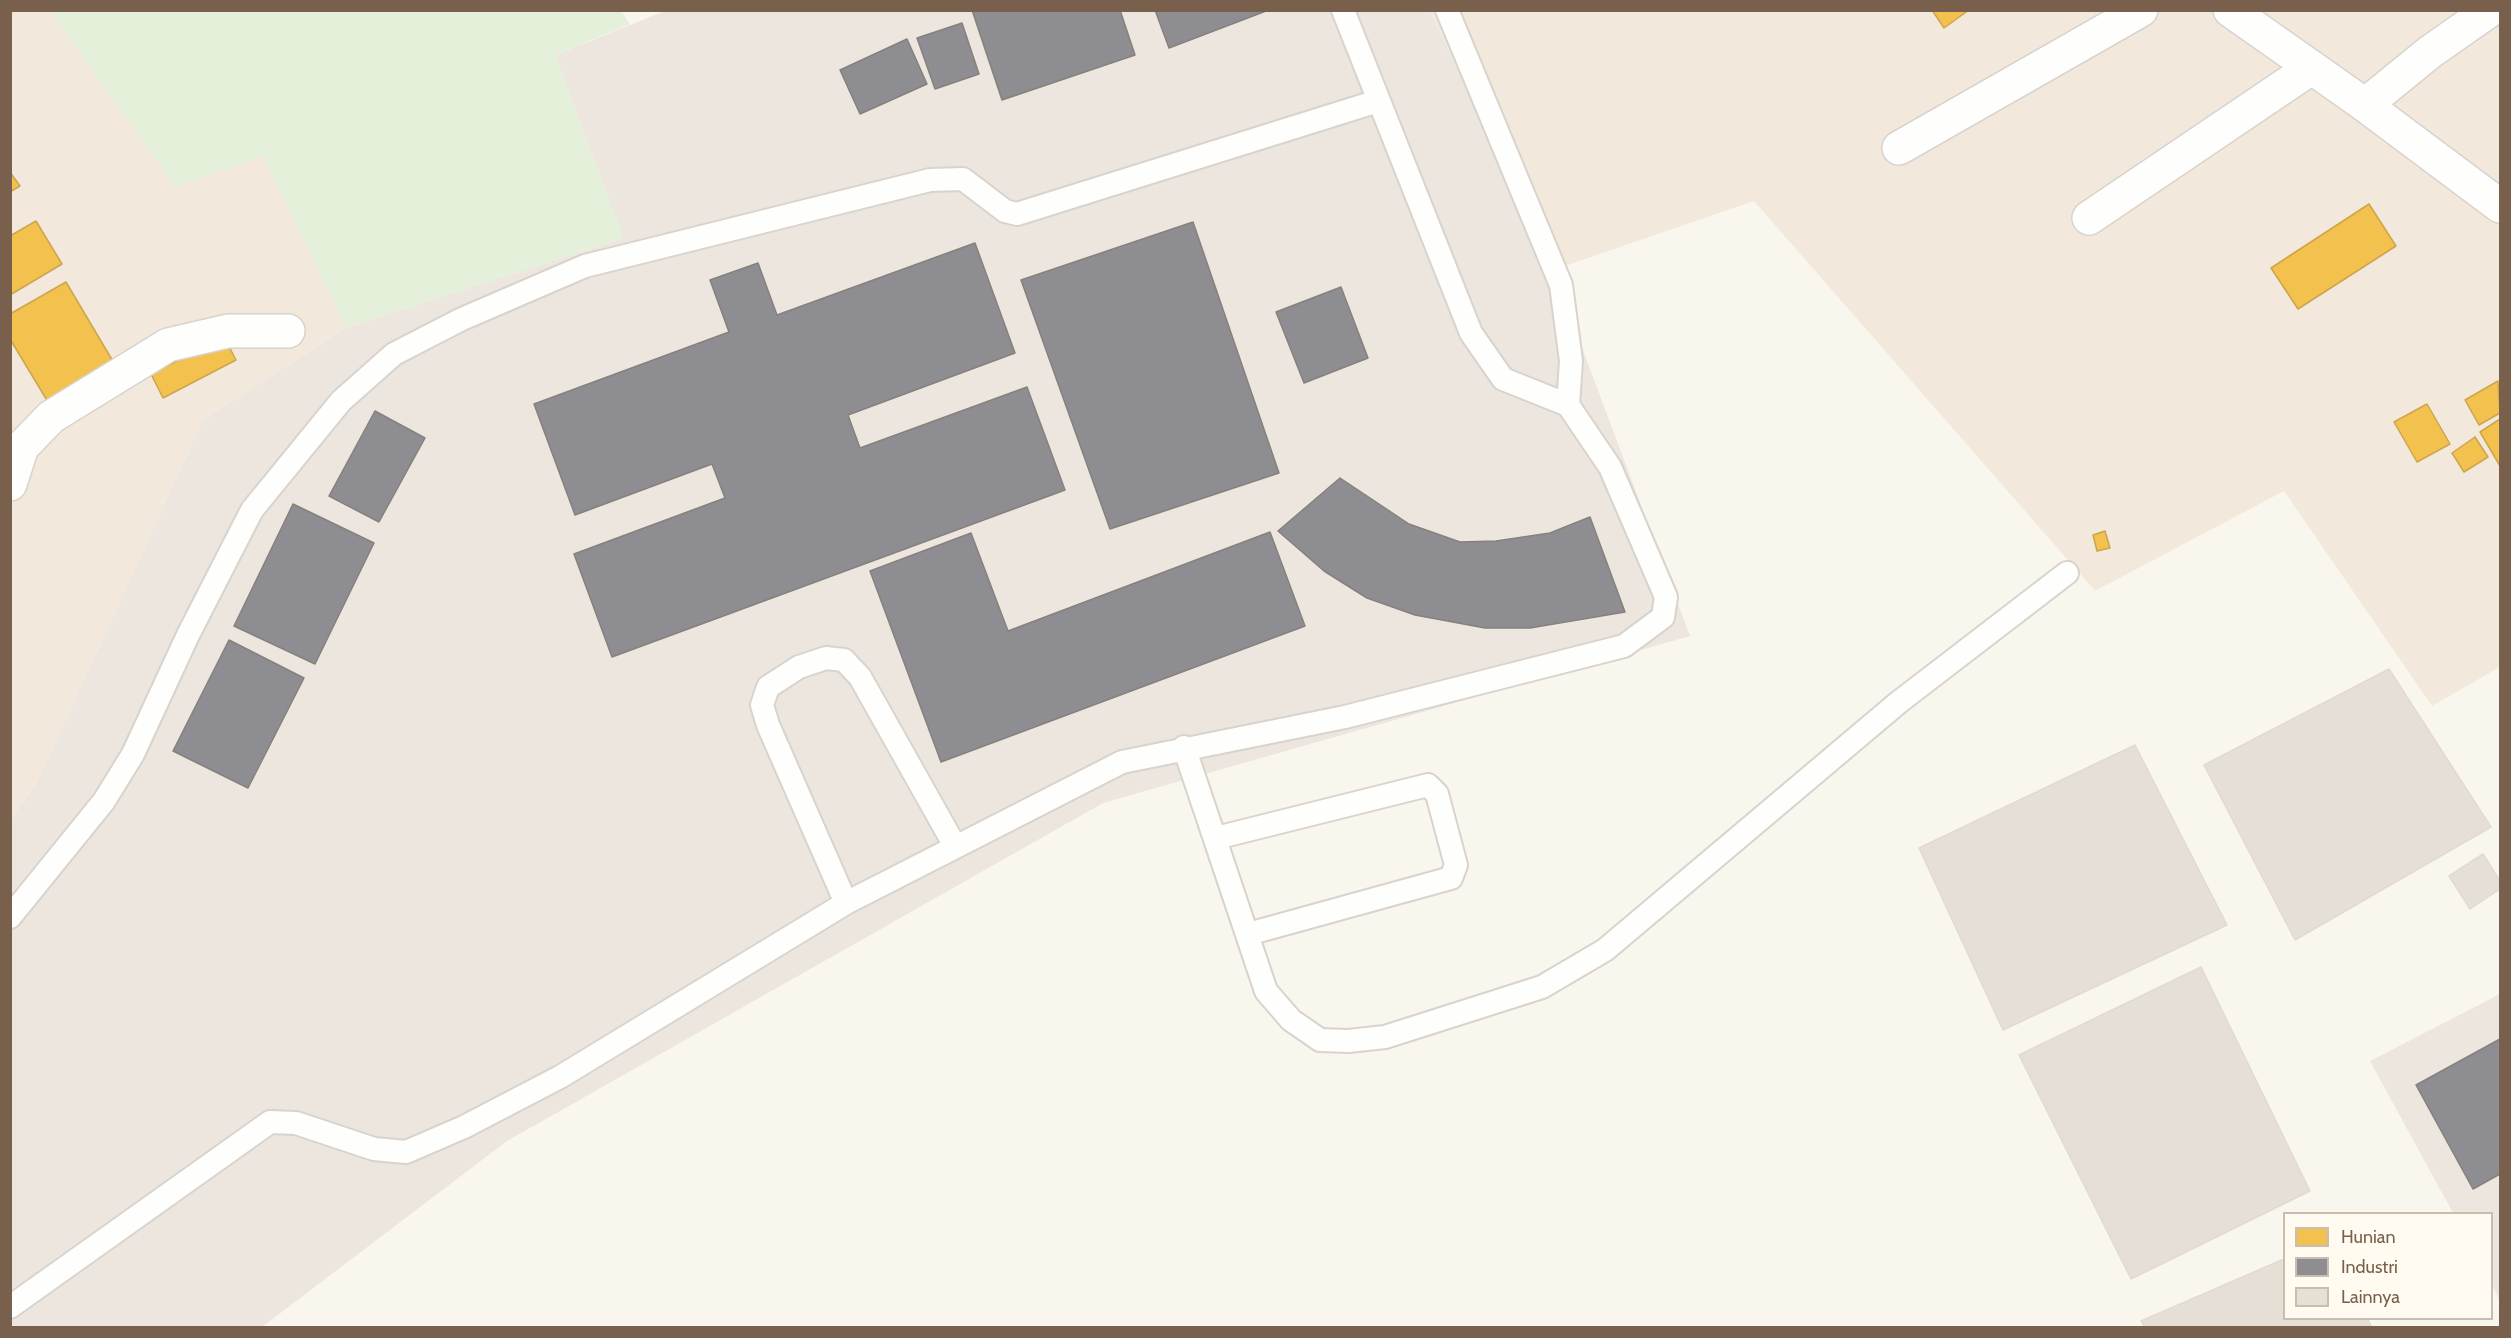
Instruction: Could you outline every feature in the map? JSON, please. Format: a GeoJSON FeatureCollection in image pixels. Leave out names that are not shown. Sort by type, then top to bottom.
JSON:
{"type":"FeatureCollection","features":[{"type":"Feature","properties":{"kind":"street"},"geometry":{"type":"LineString","coordinates":[[1899,148],[2141,10]]}},
{"type":"Feature","properties":{"kind":"street"},"geometry":{"type":"LineString","coordinates":[[2230,10],[2365,105],[2500,206]]}},
{"type":"Feature","properties":{"kind":"street"},"geometry":{"type":"LineString","coordinates":[[2365,105],[2430,52],[2490,10]]}},
{"type":"Feature","properties":{"kind":"street"},"geometry":{"type":"LineString","coordinates":[[2089,218],[2311,68]]}},
{"type":"Feature","properties":{"kind":"street"},"geometry":{"type":"LineString","coordinates":[[10,484],[22,447],[51,417],[168,345],[228,331],[288,331]]}},
{"type":"Feature","properties":{"kind":"lane"},"geometry":{"type":"LineString","coordinates":[[10,1307],[270,1122],[297,1123],[374,1149],[406,1152],[464,1127],[560,1077],[846,903],[1122,762],[1184,747],[1345,717],[1624,646],[1663,617],[1666,597],[1610,467],[1568,405],[1503,379],[1472,333],[1343,10]]}},
{"type":"Feature","properties":{"kind":"lane"},"geometry":{"type":"LineString","coordinates":[[1447,10],[1561,285],[1571,361],[1568,405]]}},
{"type":"Feature","properties":{"kind":"lane"},"geometry":{"type":"LineString","coordinates":[[10,917],[104,801],[133,754],[188,635],[252,510],[341,401],[394,354],[462,319],[585,266],[930,180],[963,179],[1005,211],[1017,214],[1378,100]]}},
{"type":"Feature","properties":{"kind":"lane"},"geometry":{"type":"LineString","coordinates":[[1184,747],[1266,991],[1291,1020],[1320,1040],[1348,1041],[1385,1037],[1542,987],[1605,950],[1899,702],[2067,573]]}},
{"type":"Feature","properties":{"kind":"lane"},"geometry":{"type":"LineString","coordinates":[[846,903],[768,725],[762,705],[768,687],[799,667],[826,658],[844,660],[860,677],[955,846]]}},
{"type":"Feature","properties":{"kind":"lane"},"geometry":{"type":"LineString","coordinates":[[1216,838],[1428,785],[1437,794],[1456,865],[1451,878],[1248,934]]}},
{"type":"Feature","properties":{"kind":"shaded area"},"geometry":{"type":"Polygon","coordinates":[[[10,11],[50,11],[175,186],[263,156],[346,328],[203,420],[37,782],[11,819],[10,11]]]}},
{"type":"Feature","properties":{"kind":"shaded area"},"geometry":{"type":"Polygon","coordinates":[[[665,11],[1430,11],[1553,270],[1690,636],[1103,803],[507,1141],[262,1327],[11,1328],[11,819],[37,782],[203,420],[346,328],[623,238],[555,55],[665,11]]]}},
{"type":"Feature","properties":{"kind":"shaded area"},"geometry":{"type":"Polygon","coordinates":[[[1430,11],[2500,11],[2500,667],[2432,706],[2284,491],[2095,591],[1754,201],[1553,270],[1430,11]]]}},
{"type":"Feature","properties":{"kind":"shaded area"},"geometry":{"type":"Polygon","coordinates":[[[2500,994],[2500,1301],[2493,1287],[2493,1212],[2452,1212],[2370,1061],[2500,994]]]}},
{"type":"Feature","properties":{"kind":"green space"},"geometry":{"type":"Polygon","coordinates":[[[50,11],[621,11],[630,24],[555,55],[623,238],[346,328],[263,156],[175,187],[50,11]]]}},
{"type":"Feature","properties":{"kind":"building: Hunian"},"geometry":{"type":"Polygon","coordinates":[[[1932,10],[1969,10],[1944,28],[1932,10]]]}},
{"type":"Feature","properties":{"kind":"building: Hunian"},"geometry":{"type":"Polygon","coordinates":[[[10,172],[20,186],[10,192],[10,172]]]}},
{"type":"Feature","properties":{"kind":"building: Hunian"},"geometry":{"type":"Polygon","coordinates":[[[2369,204],[2396,246],[2298,309],[2271,268],[2369,204]]]}},
{"type":"Feature","properties":{"kind":"building: Hunian"},"geometry":{"type":"Polygon","coordinates":[[[36,221],[62,264],[10,295],[10,236],[36,221]]]}},
{"type":"Feature","properties":{"kind":"building: Hunian"},"geometry":{"type":"Polygon","coordinates":[[[66,282],[114,363],[48,402],[10,339],[10,314],[66,282]]]}},
{"type":"Feature","properties":{"kind":"building: Hunian"},"geometry":{"type":"Polygon","coordinates":[[[224,337],[236,360],[163,398],[151,374],[224,337]]]}},
{"type":"Feature","properties":{"kind":"building: Hunian"},"geometry":{"type":"Polygon","coordinates":[[[2498,381],[2500,413],[2479,425],[2465,400],[2498,381]]]}},
{"type":"Feature","properties":{"kind":"building: Hunian"},"geometry":{"type":"Polygon","coordinates":[[[2427,404],[2450,444],[2417,462],[2394,422],[2427,404]]]}},
{"type":"Feature","properties":{"kind":"building: Hunian"},"geometry":{"type":"Polygon","coordinates":[[[2500,419],[2500,466],[2480,432],[2500,419]]]}},
{"type":"Feature","properties":{"kind":"building: Hunian"},"geometry":{"type":"Polygon","coordinates":[[[2475,437],[2488,457],[2464,472],[2452,453],[2475,437]]]}},
{"type":"Feature","properties":{"kind":"building: Hunian"},"geometry":{"type":"Polygon","coordinates":[[[2105,531],[2110,548],[2097,551],[2093,535],[2105,531]]]}},
{"type":"Feature","properties":{"kind":"building: Industri"},"geometry":{"type":"Polygon","coordinates":[[[972,10],[1120,10],[1135,55],[1002,100],[972,10]]]}},
{"type":"Feature","properties":{"kind":"building: Industri"},"geometry":{"type":"Polygon","coordinates":[[[1155,10],[1266,10],[1266,11],[1169,48],[1155,10]]]}},
{"type":"Feature","properties":{"kind":"building: Industri"},"geometry":{"type":"Polygon","coordinates":[[[962,23],[979,74],[935,89],[917,38],[962,23]]]}},
{"type":"Feature","properties":{"kind":"building: Industri"},"geometry":{"type":"Polygon","coordinates":[[[907,39],[927,84],[860,114],[840,70],[907,39]]]}},
{"type":"Feature","properties":{"kind":"building: Industri"},"geometry":{"type":"Polygon","coordinates":[[[1193,222],[1279,473],[1110,529],[1021,280],[1193,222]]]}},
{"type":"Feature","properties":{"kind":"building: Industri"},"geometry":{"type":"Polygon","coordinates":[[[975,243],[1015,353],[848,415],[860,448],[1027,387],[1065,490],[612,657],[574,554],[725,498],[712,464],[575,515],[534,404],[729,332],[710,280],[758,263],[777,315],[975,243]]]}},
{"type":"Feature","properties":{"kind":"building: Industri"},"geometry":{"type":"Polygon","coordinates":[[[1341,287],[1368,358],[1304,383],[1276,312],[1341,287]]]}},
{"type":"Feature","properties":{"kind":"building: Industri"},"geometry":{"type":"Polygon","coordinates":[[[375,411],[425,438],[379,522],[329,496],[375,411]]]}},
{"type":"Feature","properties":{"kind":"building: Industri"},"geometry":{"type":"Polygon","coordinates":[[[1340,478],[1409,524],[1460,542],[1496,541],[1550,533],[1590,517],[1625,612],[1530,628],[1485,628],[1415,615],[1367,598],[1324,571],[1278,531],[1340,478]]]}},
{"type":"Feature","properties":{"kind":"building: Industri"},"geometry":{"type":"Polygon","coordinates":[[[293,504],[374,543],[315,664],[234,626],[293,504]]]}},
{"type":"Feature","properties":{"kind":"building: Industri"},"geometry":{"type":"Polygon","coordinates":[[[1270,532],[1305,626],[941,762],[870,571],[971,533],[1008,631],[1270,532]]]}},
{"type":"Feature","properties":{"kind":"building: Industri"},"geometry":{"type":"Polygon","coordinates":[[[229,640],[304,678],[248,788],[173,751],[229,640]]]}},
{"type":"Feature","properties":{"kind":"building: Industri"},"geometry":{"type":"Polygon","coordinates":[[[2500,1039],[2500,1174],[2473,1189],[2416,1085],[2500,1039]]]}},
{"type":"Feature","properties":{"kind":"building: Lainnya"},"geometry":{"type":"Polygon","coordinates":[[[2389,669],[2491,827],[2295,940],[2204,765],[2389,669]]]}},
{"type":"Feature","properties":{"kind":"building: Lainnya"},"geometry":{"type":"Polygon","coordinates":[[[2135,745],[2227,925],[2003,1030],[1919,848],[2135,745]]]}},
{"type":"Feature","properties":{"kind":"building: Lainnya"},"geometry":{"type":"Polygon","coordinates":[[[2483,854],[2500,881],[2500,889],[2470,909],[2449,876],[2483,854]]]}},
{"type":"Feature","properties":{"kind":"building: Lainnya"},"geometry":{"type":"Polygon","coordinates":[[[2201,967],[2310,1191],[2131,1279],[2019,1055],[2201,967]]]}},
{"type":"Feature","properties":{"kind":"building: Lainnya"},"geometry":{"type":"Polygon","coordinates":[[[2283,1259],[2283,1320],[2368,1320],[2372,1328],[2145,1328],[2141,1321],[2283,1259]]]}}]}
